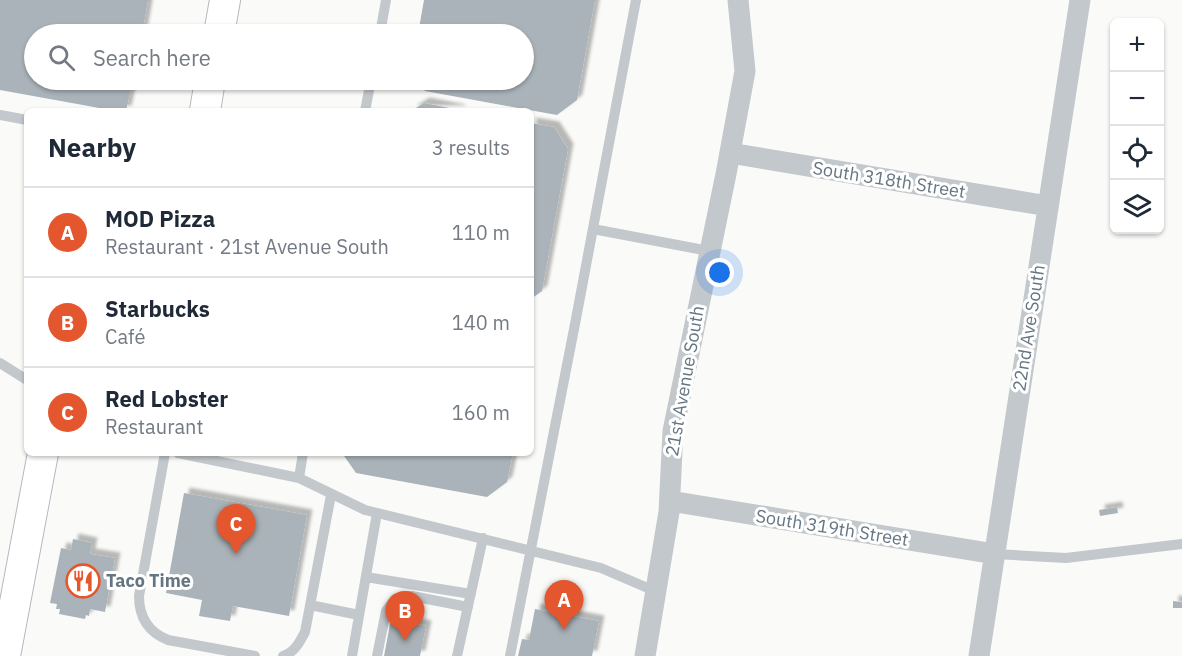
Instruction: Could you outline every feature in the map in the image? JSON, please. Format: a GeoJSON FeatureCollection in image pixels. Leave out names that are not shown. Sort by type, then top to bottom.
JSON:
{"type":"FeatureCollection","features":[{"type":"Feature","properties":{"kind":"street"},"geometry":{"type":"LineString","coordinates":[[221,24],[225,0]]}},
{"type":"Feature","properties":{"kind":"street","name":"21st Avenue South"},"geometry":{"type":"LineString","coordinates":[[645,656],[670,501],[673,431],[745,71],[738,0]]}},
{"type":"Feature","properties":{"kind":"street","name":"22nd Ave South"},"geometry":{"type":"LineString","coordinates":[[979,656],[1080,0]]}},
{"type":"Feature","properties":{"kind":"street"},"geometry":{"type":"LineString","coordinates":[[205,108],[208,90]]}},
{"type":"Feature","properties":{"kind":"street","name":"South 318th Street"},"geometry":{"type":"LineString","coordinates":[[730,153],[1048,206]]}},
{"type":"Feature","properties":{"kind":"street"},"geometry":{"type":"LineString","coordinates":[[5,656],[42,456]]}},
{"type":"Feature","properties":{"kind":"street","name":"South 319th Street"},"geometry":{"type":"LineString","coordinates":[[670,501],[995,554]]}},
{"type":"Feature","properties":{"kind":"lane"},"geometry":{"type":"LineString","coordinates":[[382,24],[386,0]]}},
{"type":"Feature","properties":{"kind":"lane"},"geometry":{"type":"LineString","coordinates":[[510,656],[636,0]]}},
{"type":"Feature","properties":{"kind":"lane"},"geometry":{"type":"LineString","coordinates":[[366,108],[369,90]]}},
{"type":"Feature","properties":{"kind":"lane"},"geometry":{"type":"LineString","coordinates":[[0,115],[24,119]]}},
{"type":"Feature","properties":{"kind":"lane"},"geometry":{"type":"LineString","coordinates":[[593,229],[709,251]]}},
{"type":"Feature","properties":{"kind":"lane"},"geometry":{"type":"LineString","coordinates":[[0,363],[24,378]]}},
{"type":"Feature","properties":{"kind":"lane"},"geometry":{"type":"LineString","coordinates":[[164,456],[139,596],[142,617],[157,635],[168,640],[255,656]]}},
{"type":"Feature","properties":{"kind":"lane"},"geometry":{"type":"LineString","coordinates":[[193,456],[299,478],[353,506],[601,568],[657,592]]}},
{"type":"Feature","properties":{"kind":"lane"},"geometry":{"type":"LineString","coordinates":[[299,478],[303,456]]}},
{"type":"Feature","properties":{"kind":"lane"},"geometry":{"type":"LineString","coordinates":[[283,656],[290,654],[304,632],[332,495]]}},
{"type":"Feature","properties":{"kind":"lane"},"geometry":{"type":"LineString","coordinates":[[352,656],[377,513]]}},
{"type":"Feature","properties":{"kind":"lane"},"geometry":{"type":"LineString","coordinates":[[458,656],[483,538]]}},
{"type":"Feature","properties":{"kind":"lane"},"geometry":{"type":"LineString","coordinates":[[995,554],[1066,558],[1182,544]]}},
{"type":"Feature","properties":{"kind":"lane"},"geometry":{"type":"LineString","coordinates":[[366,577],[471,594]]}},
{"type":"Feature","properties":{"kind":"lane"},"geometry":{"type":"LineString","coordinates":[[377,656],[386,611],[395,599],[412,596],[468,607]]}},
{"type":"Feature","properties":{"kind":"lane"},"geometry":{"type":"LineString","coordinates":[[310,605],[359,615]]}},
{"type":"Feature","properties":{"kind":"building"},"geometry":{"type":"Polygon","coordinates":[[[0,0],[148,0],[144,24],[24,24],[24,90],[131,90],[127,108],[99,108],[0,90],[0,0]]]}},
{"type":"Feature","properties":{"kind":"building"},"geometry":{"type":"Polygon","coordinates":[[[424,0],[595,0],[577,100],[557,115],[534,111],[534,108],[518,108],[424,90],[534,90],[534,24],[420,24],[424,0]]]}},
{"type":"Feature","properties":{"kind":"building"},"geometry":{"type":"Polygon","coordinates":[[[424,103],[450,108],[416,108],[424,103]]]}},
{"type":"Feature","properties":{"kind":"building"},"geometry":{"type":"Polygon","coordinates":[[[534,124],[554,127],[568,149],[542,291],[534,297],[534,124]]]}},
{"type":"Feature","properties":{"kind":"building"},"geometry":{"type":"Polygon","coordinates":[[[344,456],[512,456],[507,482],[487,497],[356,473],[344,456]]]}},
{"type":"Feature","properties":{"kind":"building"},"geometry":{"type":"Polygon","coordinates":[[[184,493],[307,515],[289,616],[233,606],[230,621],[199,616],[202,600],[166,593],[184,493]]]}},
{"type":"Feature","properties":{"kind":"building"},"geometry":{"type":"Polygon","coordinates":[[[1117,507],[1118,513],[1100,516],[1099,510],[1117,507]]]}},
{"type":"Feature","properties":{"kind":"building","name":"Taco Time"},"geometry":{"type":"Polygon","coordinates":[[[73,539],[92,543],[90,554],[115,558],[105,612],[90,609],[89,616],[86,615],[85,619],[59,614],[60,609],[56,609],[57,604],[50,603],[61,548],[71,550],[73,539]]]}},
{"type":"Feature","properties":{"kind":"building"},"geometry":{"type":"Polygon","coordinates":[[[1173,601],[1182,602],[1182,608],[1173,608],[1173,601]]]}},
{"type":"Feature","properties":{"kind":"building"},"geometry":{"type":"Polygon","coordinates":[[[535,609],[599,621],[592,656],[518,656],[522,639],[529,640],[535,609]]]}},
{"type":"Feature","properties":{"kind":"building"},"geometry":{"type":"Polygon","coordinates":[[[391,619],[426,626],[420,656],[384,656],[391,619]]]}},
{"type":"Feature","properties":{"kind":"place","name":"Red Lobster"},"geometry":{"type":"Point","coordinates":[236,554]}},
{"type":"Feature","properties":{"kind":"place","name":"Taco Time"},"geometry":{"type":"Point","coordinates":[83,581]}},
{"type":"Feature","properties":{"kind":"place","name":"MOD Pizza"},"geometry":{"type":"Point","coordinates":[564,630]}},
{"type":"Feature","properties":{"kind":"place","name":"Starbucks"},"geometry":{"type":"Point","coordinates":[405,641]}}]}
